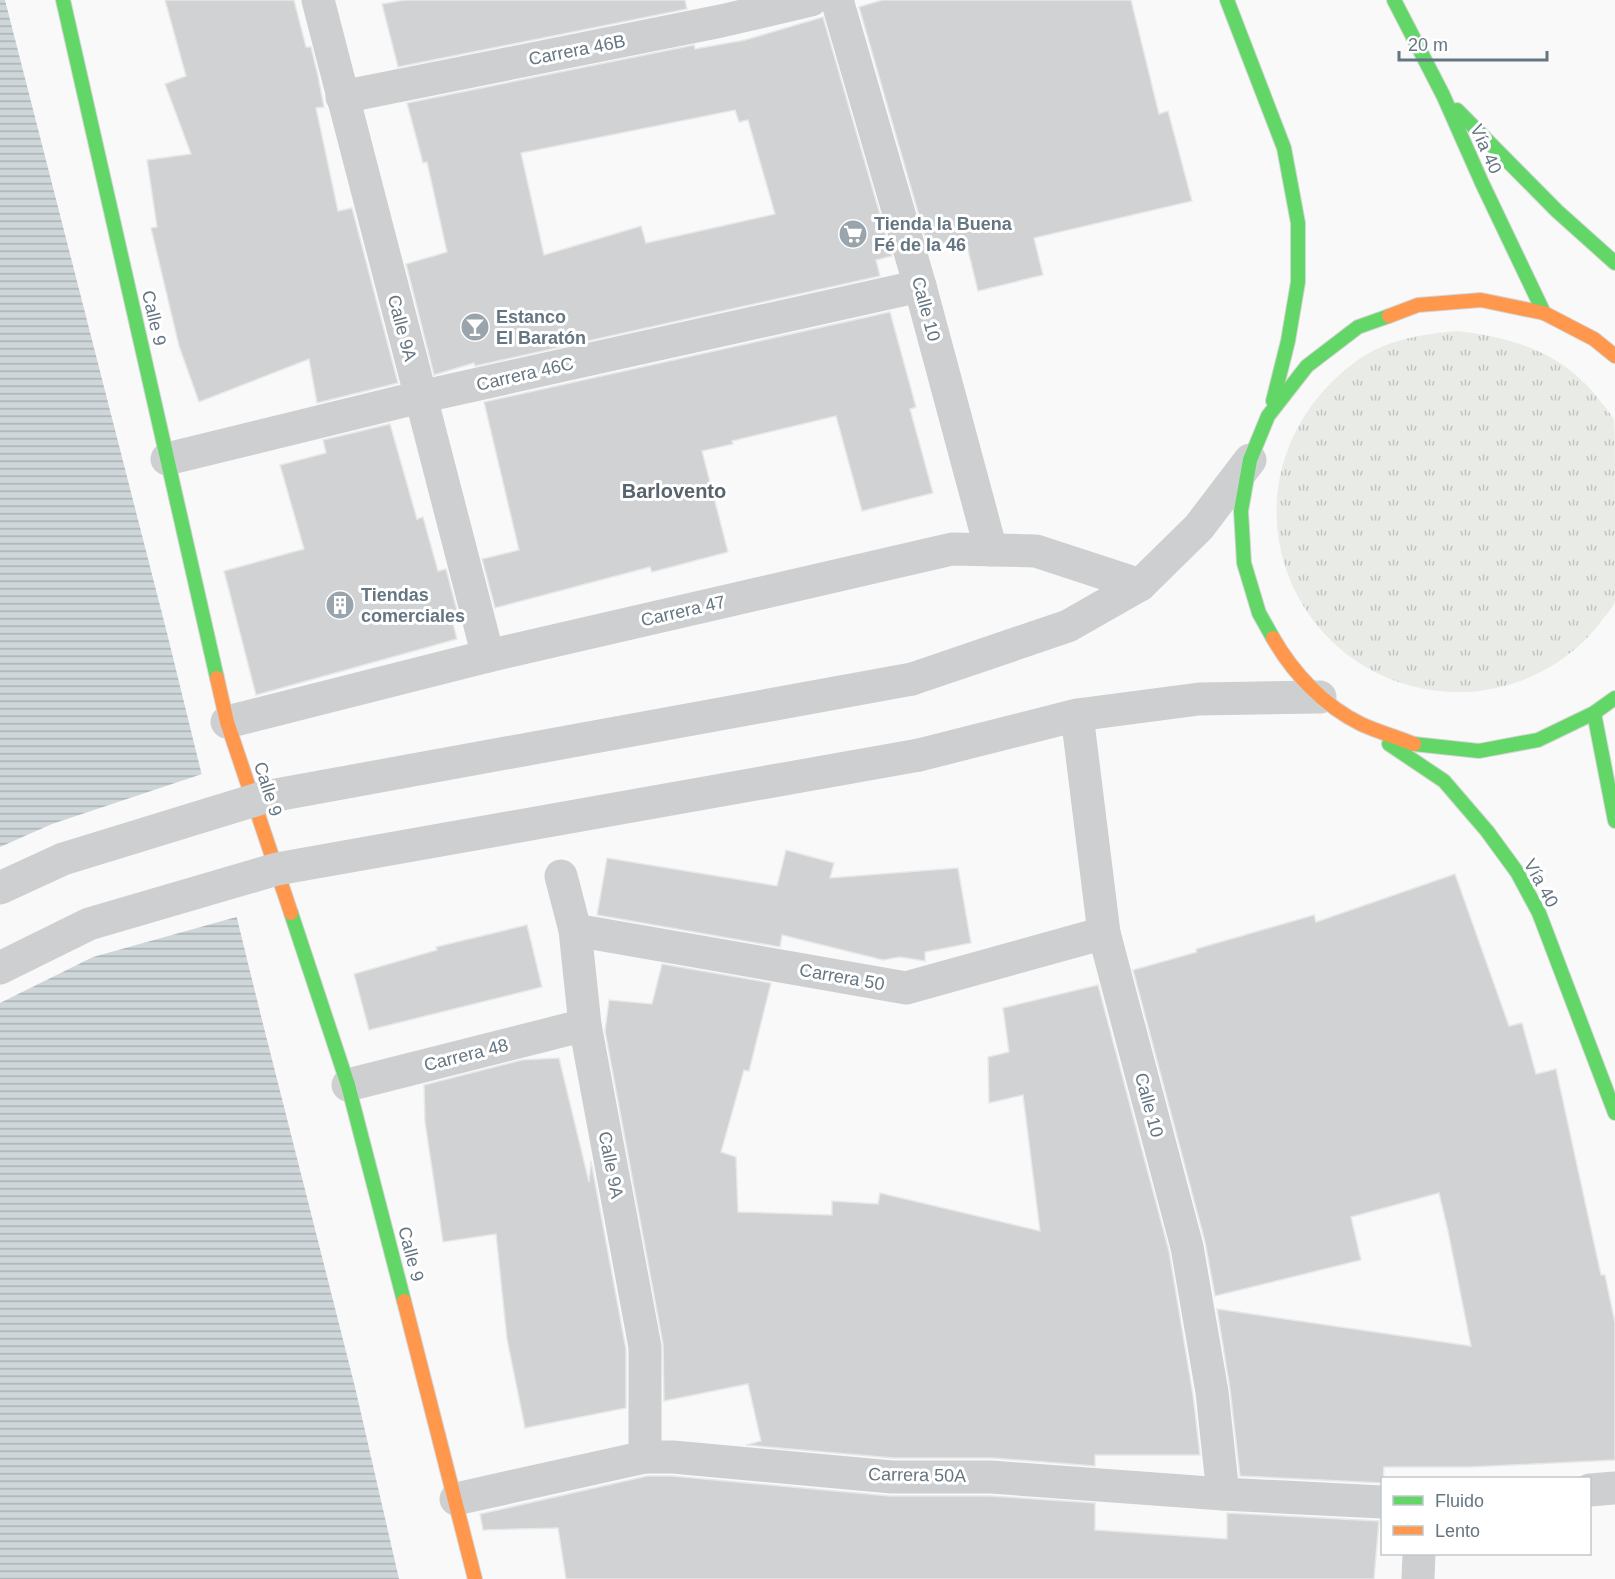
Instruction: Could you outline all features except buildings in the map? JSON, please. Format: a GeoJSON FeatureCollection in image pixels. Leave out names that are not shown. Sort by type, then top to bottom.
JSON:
{"type":"FeatureCollection","features":[{"type":"Feature","properties":{"kind":"main road","name":"Calle 9"},"geometry":{"type":"LineString","coordinates":[[63,0],[227,722],[348,1085],[475,1579]]}},
{"type":"Feature","properties":{"kind":"main road"},"geometry":{"type":"LineString","coordinates":[[1227,0],[1284,148],[1298,223],[1298,282],[1288,341],[1268,416],[1250,460],[1241,511],[1244,563],[1259,613],[1284,658],[1320,697],[1361,724],[1418,745],[1479,751],[1538,740],[1594,713],[1615,698]]}},
{"type":"Feature","properties":{"kind":"main road","name":"Vía 40"},"geometry":{"type":"LineString","coordinates":[[1394,0],[1443,95],[1544,313]]}},
{"type":"Feature","properties":{"kind":"main road"},"geometry":{"type":"LineString","coordinates":[[1443,95],[1557,211],[1615,263]]}},
{"type":"Feature","properties":{"kind":"main road"},"geometry":{"type":"LineString","coordinates":[[1268,416],[1307,366],[1358,327],[1418,305],[1481,300],[1544,313],[1594,339],[1615,357]]}},
{"type":"Feature","properties":{"kind":"main road"},"geometry":{"type":"LineString","coordinates":[[1594,713],[1615,821]]}},
{"type":"Feature","properties":{"kind":"main road","name":"Vía 40"},"geometry":{"type":"LineString","coordinates":[[1361,724],[1444,781],[1487,831],[1517,872],[1539,913],[1615,1113]]}},
{"type":"Feature","properties":{"kind":"street","name":"Calle 9A"},"geometry":{"type":"LineString","coordinates":[[318,0],[488,656]]}},
{"type":"Feature","properties":{"kind":"street","name":"Carrera 46B"},"geometry":{"type":"LineString","coordinates":[[342,97],[721,21],[811,0]]}},
{"type":"Feature","properties":{"kind":"street","name":"Calle 10"},"geometry":{"type":"LineString","coordinates":[[837,0],[920,286],[991,550]]}},
{"type":"Feature","properties":{"kind":"street","name":"Carrera 46C"},"geometry":{"type":"LineString","coordinates":[[167,459],[420,397],[920,286]]}},
{"type":"Feature","properties":{"kind":"street"},"geometry":{"type":"LineString","coordinates":[[0,888],[63,859],[265,797],[912,679],[1068,626],[1140,585],[1199,527],[1250,460]]}},
{"type":"Feature","properties":{"kind":"street","name":"Carrera 47"},"geometry":{"type":"LineString","coordinates":[[227,722],[488,656],[952,549],[1036,551],[1140,585]]}},
{"type":"Feature","properties":{"kind":"street"},"geometry":{"type":"LineString","coordinates":[[0,968],[89,924],[277,869],[919,755],[1077,715],[1199,699],[1320,697]]}},
{"type":"Feature","properties":{"kind":"street","name":"Calle 10"},"geometry":{"type":"LineString","coordinates":[[1077,715],[1104,933],[1186,1247],[1212,1392],[1223,1494]]}},
{"type":"Feature","properties":{"kind":"street","name":"Calle 9A"},"geometry":{"type":"LineString","coordinates":[[561,876],[575,930],[585,1025],[645,1347],[645,1457]]}},
{"type":"Feature","properties":{"kind":"street","name":"Carrera 50"},"geometry":{"type":"LineString","coordinates":[[575,930],[906,988],[1104,933]]}},
{"type":"Feature","properties":{"kind":"street","name":"Carrera 48"},"geometry":{"type":"LineString","coordinates":[[348,1085],[585,1025]]}},
{"type":"Feature","properties":{"kind":"street","name":"Carrera 50A"},"geometry":{"type":"LineString","coordinates":[[456,1499],[645,1457],[673,1457],[892,1477],[991,1477],[1223,1494],[1381,1502]]}},
{"type":"Feature","properties":{"kind":"street"},"geometry":{"type":"LineString","coordinates":[[1591,1490],[1615,1488]]}},
{"type":"Feature","properties":{"kind":"street"},"geometry":{"type":"LineString","coordinates":[[1418,1579],[1419,1555]]}},
{"type":"Feature","properties":{"kind":"green space"},"geometry":{"type":"Polygon","coordinates":[[[1458,331],[1499,338],[1555,360],[1587,385],[1613,418],[1615,601],[1589,636],[1573,651],[1538,674],[1497,688],[1455,692],[1403,683],[1358,662],[1322,631],[1296,592],[1280,547],[1277,500],[1287,452],[1312,405],[1336,378],[1355,362],[1386,345],[1422,335],[1458,331]]]}},
{"type":"Feature","properties":{"kind":"shaded area"},"geometry":{"type":"Polygon","coordinates":[[[0,0],[5,0],[167,633],[355,1387],[399,1579],[0,1579],[0,0]]]}},
{"type":"Feature","properties":{"kind":"pier"},"geometry":{"type":"Polygon","coordinates":[[[205,773],[240,916],[93,957],[0,1003],[0,847],[52,824],[205,773]]]}},
{"type":"Feature","properties":{"kind":"traffic: fast"},"geometry":{"type":"LineString","coordinates":[[63,0],[217,678]]}},
{"type":"Feature","properties":{"kind":"traffic: fast"},"geometry":{"type":"LineString","coordinates":[[1227,0],[1284,148],[1298,223],[1298,282],[1288,341],[1273,401]]}},
{"type":"Feature","properties":{"kind":"traffic: fast"},"geometry":{"type":"LineString","coordinates":[[1394,0],[1443,95],[1544,313]]}},
{"type":"Feature","properties":{"kind":"traffic: fast"},"geometry":{"type":"LineString","coordinates":[[1457,110],[1557,211],[1615,263]]}},
{"type":"Feature","properties":{"kind":"traffic: fast"},"geometry":{"type":"LineString","coordinates":[[1273,638],[1259,613],[1244,563],[1241,511],[1250,460],[1268,416],[1307,366],[1358,327],[1389,316]]}},
{"type":"Feature","properties":{"kind":"traffic: fast"},"geometry":{"type":"LineString","coordinates":[[1414,744],[1479,751],[1538,740],[1594,713],[1615,698]]}},
{"type":"Feature","properties":{"kind":"traffic: fast"},"geometry":{"type":"LineString","coordinates":[[1594,713],[1615,821]]}},
{"type":"Feature","properties":{"kind":"traffic: fast"},"geometry":{"type":"LineString","coordinates":[[1389,744],[1444,781],[1487,831],[1517,872],[1539,913],[1615,1113]]}},
{"type":"Feature","properties":{"kind":"traffic: fast"},"geometry":{"type":"LineString","coordinates":[[291,913],[348,1085],[404,1301]]}},
{"type":"Feature","properties":{"kind":"traffic: slow"},"geometry":{"type":"LineString","coordinates":[[1389,316],[1418,305],[1481,300],[1544,313],[1594,339],[1615,356]]}},
{"type":"Feature","properties":{"kind":"traffic: slow"},"geometry":{"type":"LineString","coordinates":[[1273,638],[1300,676],[1334,708],[1374,730],[1414,744]]}},
{"type":"Feature","properties":{"kind":"traffic: slow"},"geometry":{"type":"LineString","coordinates":[[217,678],[227,722],[291,913]]}},
{"type":"Feature","properties":{"kind":"traffic: slow"},"geometry":{"type":"LineString","coordinates":[[404,1301],[475,1579]]}},
{"type":"Feature","properties":{"kind":"place","name":"Tienda la Buena Fé de la 46"},"geometry":{"type":"Point","coordinates":[853,234]}},
{"type":"Feature","properties":{"kind":"place","name":"Estanco El Baratón"},"geometry":{"type":"Point","coordinates":[475,327]}},
{"type":"Feature","properties":{"kind":"place","name":"Tiendas comerciales"},"geometry":{"type":"Point","coordinates":[340,605]}},
{"type":"Feature","properties":{"kind":"district","name":"Barlovento"},"geometry":{"type":"Point","coordinates":[674,491]}}]}
